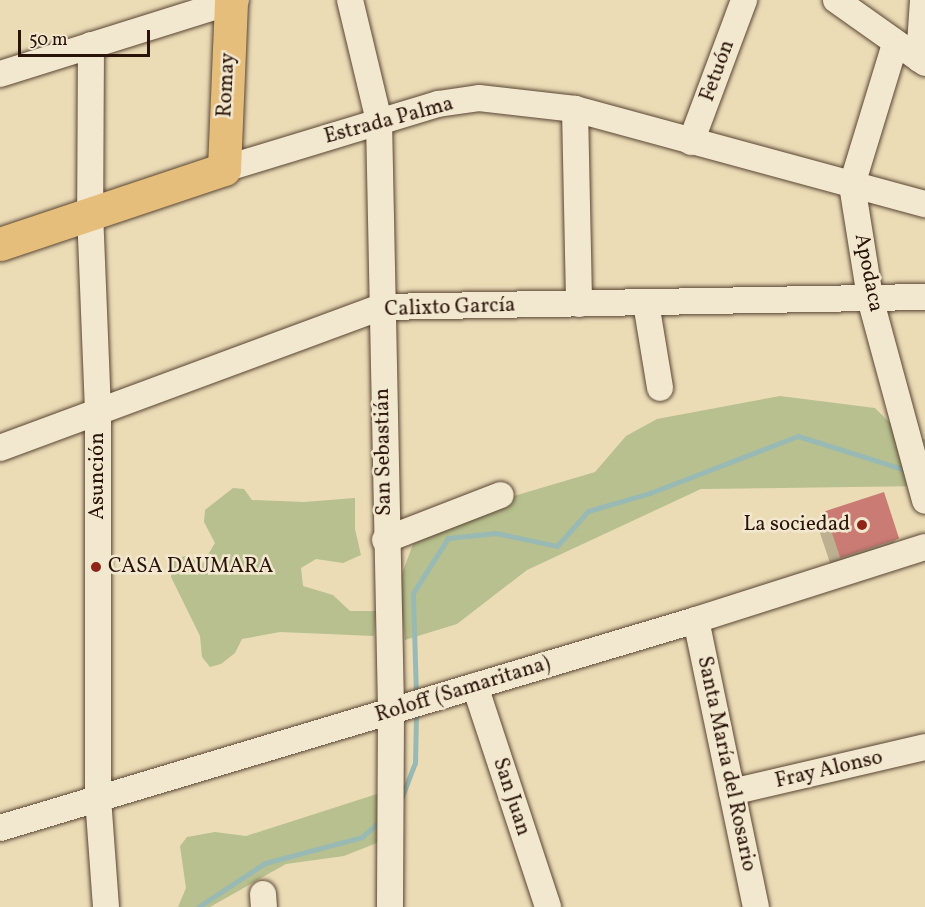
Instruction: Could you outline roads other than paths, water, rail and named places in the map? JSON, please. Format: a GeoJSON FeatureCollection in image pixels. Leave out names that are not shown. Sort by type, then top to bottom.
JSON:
{"type":"FeatureCollection","features":[{"type":"Feature","properties":{"kind":"main road","name":"Romay"},"geometry":{"type":"LineString","coordinates":[[224,170],[233,1]]}},
{"type":"Feature","properties":{"kind":"main road","name":"Estrada Palma"},"geometry":{"type":"LineString","coordinates":[[0,244],[90,212],[224,170]]}},
{"type":"Feature","properties":{"kind":"street","name":"San Sebastián"},"geometry":{"type":"LineString","coordinates":[[350,0],[379,121],[391,711],[390,907]]}},
{"type":"Feature","properties":{"kind":"street","name":"Fetuón"},"geometry":{"type":"LineString","coordinates":[[691,142],[744,0]]}},
{"type":"Feature","properties":{"kind":"street"},"geometry":{"type":"LineString","coordinates":[[836,0],[922,61]]}},
{"type":"Feature","properties":{"kind":"street"},"geometry":{"type":"LineString","coordinates":[[922,61],[923,0]]}},
{"type":"Feature","properties":{"kind":"street"},"geometry":{"type":"LineString","coordinates":[[0,74],[233,1]]}},
{"type":"Feature","properties":{"kind":"street","name":"Apodaca"},"geometry":{"type":"LineString","coordinates":[[895,44],[852,185],[870,298],[924,497]]}},
{"type":"Feature","properties":{"kind":"street","name":"Asunción"},"geometry":{"type":"LineString","coordinates":[[91,45],[90,212],[98,411],[98,798],[106,907]]}},
{"type":"Feature","properties":{"kind":"street","name":"Estrada Palma"},"geometry":{"type":"LineString","coordinates":[[224,170],[438,104],[479,98],[575,110],[925,204]]}},
{"type":"Feature","properties":{"kind":"street"},"geometry":{"type":"LineString","coordinates":[[575,110],[579,304]]}},
{"type":"Feature","properties":{"kind":"street","name":"Calixto García"},"geometry":{"type":"LineString","coordinates":[[0,448],[382,307],[925,297]]}},
{"type":"Feature","properties":{"kind":"street"},"geometry":{"type":"LineString","coordinates":[[646,303],[660,388]]}},
{"type":"Feature","properties":{"kind":"street"},"geometry":{"type":"LineString","coordinates":[[386,540],[501,495]]}},
{"type":"Feature","properties":{"kind":"street","name":"Roloff (Samaritana)"},"geometry":{"type":"LineString","coordinates":[[0,828],[696,620],[925,547]]}},
{"type":"Feature","properties":{"kind":"street","name":"Santa María del Rosario"},"geometry":{"type":"LineString","coordinates":[[696,620],[756,907]]}},
{"type":"Feature","properties":{"kind":"street","name":"San Juan"},"geometry":{"type":"LineString","coordinates":[[475,686],[548,907]]}},
{"type":"Feature","properties":{"kind":"street","name":"Fray Alonso"},"geometry":{"type":"LineString","coordinates":[[732,792],[925,747]]}},
{"type":"Feature","properties":{"kind":"waterway"},"geometry":{"type":"LineString","coordinates":[[416,696],[413,593],[448,538],[496,533],[557,546],[588,511],[650,493],[798,436],[909,471]]}},
{"type":"Feature","properties":{"kind":"waterway"},"geometry":{"type":"LineString","coordinates":[[401,799],[415,763],[416,716]]}},
{"type":"Feature","properties":{"kind":"waterway"},"geometry":{"type":"LineString","coordinates":[[198,907],[265,863],[362,837],[381,820]]}},
{"type":"Feature","properties":{"kind":"place","name":"La sociedad"},"geometry":{"type":"Point","coordinates":[862,525]}},
{"type":"Feature","properties":{"kind":"place","name":"CASA DAUMARA"},"geometry":{"type":"Point","coordinates":[96,567]}}]}
